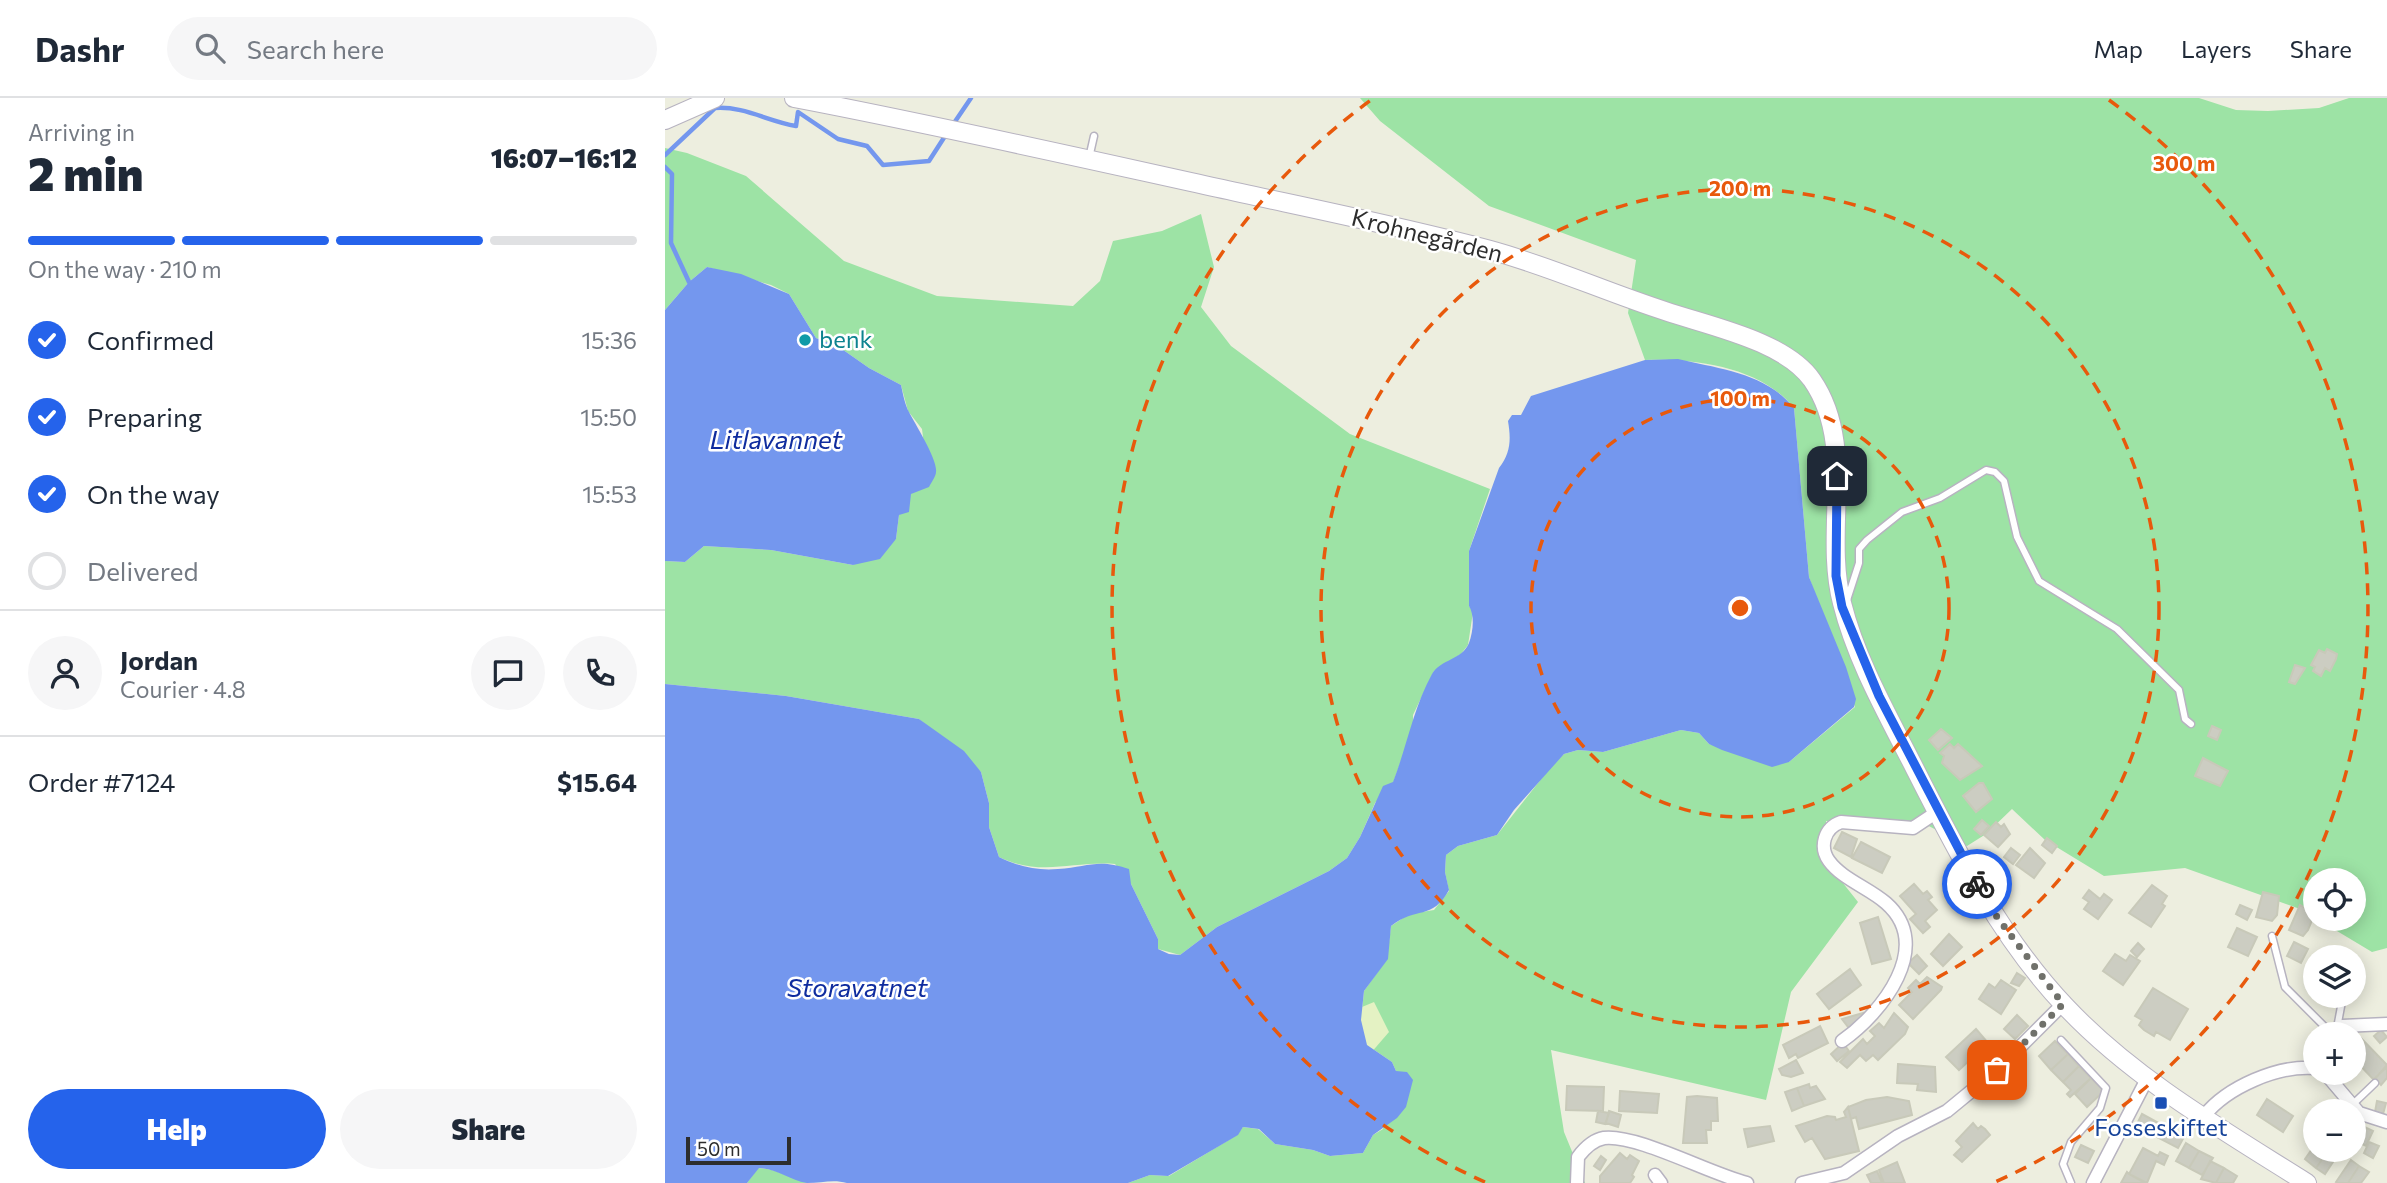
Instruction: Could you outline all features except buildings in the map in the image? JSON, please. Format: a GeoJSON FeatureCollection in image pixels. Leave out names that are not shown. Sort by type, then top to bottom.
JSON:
{"type":"FeatureCollection","features":[{"type":"Feature","properties":{"kind":"main road"},"geometry":{"type":"LineString","coordinates":[[665,120],[715,98]]}},
{"type":"Feature","properties":{"kind":"main road","name":"Krohnegården"},"geometry":{"type":"LineString","coordinates":[[794,98],[1366,219],[1491,250],[1736,335],[1789,358],[1812,380],[1825,406],[1831,433],[1836,461],[1836,576],[1842,607],[1879,696],[1937,812],[1997,917],[2063,1004],[2147,1079],[2307,1183]]}},
{"type":"Feature","properties":{"kind":"street"},"geometry":{"type":"LineString","coordinates":[[1842,1041],[1857,1031],[1880,1006],[1902,966],[1906,941],[1901,920],[1887,904],[1829,861],[1824,848],[1826,835],[1833,825],[1841,822],[1913,828],[1937,812]]}},
{"type":"Feature","properties":{"kind":"street"},"geometry":{"type":"LineString","coordinates":[[1802,1183],[1844,1173],[1898,1136],[1947,1111],[1997,1070],[2063,1004]]}},
{"type":"Feature","properties":{"kind":"street"},"geometry":{"type":"LineString","coordinates":[[2366,1025],[2387,1024]]}},
{"type":"Feature","properties":{"kind":"street"},"geometry":{"type":"LineString","coordinates":[[2204,1116],[2211,1108],[2250,1083],[2288,1070],[2303,1069]]}},
{"type":"Feature","properties":{"kind":"street"},"geometry":{"type":"LineString","coordinates":[[2093,1183],[2147,1079]]}},
{"type":"Feature","properties":{"kind":"street"},"geometry":{"type":"LineString","coordinates":[[2335,1085],[2347,1099]]}},
{"type":"Feature","properties":{"kind":"street"},"geometry":{"type":"LineString","coordinates":[[2366,1117],[2387,1122]]}},
{"type":"Feature","properties":{"kind":"street"},"geometry":{"type":"LineString","coordinates":[[1577,1183],[1578,1157],[1588,1146],[1604,1138],[1646,1146],[1720,1176],[1747,1183]]}},
{"type":"Feature","properties":{"kind":"lane"},"geometry":{"type":"LineString","coordinates":[[1089,159],[1094,136]]}},
{"type":"Feature","properties":{"kind":"lane"},"geometry":{"type":"LineString","coordinates":[[1842,607],[1859,563],[1859,550],[1867,540],[1902,512],[1940,498],[1986,470],[1995,472],[2004,481],[2017,537],[2034,575],[2044,585],[2117,629],[2179,690],[2185,719],[2191,724]]}},
{"type":"Feature","properties":{"kind":"lane"},"geometry":{"type":"LineString","coordinates":[[2272,936],[2285,987],[2322,1022]]}},
{"type":"Feature","properties":{"kind":"lane"},"geometry":{"type":"LineString","coordinates":[[2061,1040],[2106,1088],[2101,1108],[2071,1142],[2063,1164],[2064,1173],[2071,1183]]}},
{"type":"Feature","properties":{"kind":"lane"},"geometry":{"type":"LineString","coordinates":[[2358,1099],[2375,1083]]}},
{"type":"Feature","properties":{"kind":"green space"},"geometry":{"type":"Polygon","coordinates":[[[1360,98],[2199,98],[2236,110],[2268,111],[2319,108],[2349,98],[2387,98],[2387,948],[2372,952],[2366,948],[2366,945],[2360,945],[2337,931],[2366,931],[2366,868],[2303,868],[2303,910],[2185,868],[2104,876],[2045,840],[2012,809],[1986,834],[1967,846],[1923,823],[1826,821],[1827,863],[1858,902],[1791,992],[1766,1100],[1551,1050],[1564,1132],[1585,1183],[1128,1183],[1150,1175],[1169,1176],[1237,1135],[1243,1127],[1258,1129],[1275,1144],[1313,1150],[1330,1156],[1363,1153],[1373,1135],[1383,1129],[1396,1071],[1392,1062],[1367,1045],[1361,1020],[1364,991],[1387,959],[1391,926],[1409,914],[1434,910],[1449,891],[1445,872],[1446,855],[1458,846],[1497,835],[1553,764],[1564,754],[1578,750],[1603,752],[1681,730],[1699,733],[1709,744],[1789,762],[1855,707],[1809,577],[1794,408],[1780,394],[1746,374],[1705,363],[1645,360],[1628,313],[1636,260],[1489,206],[1380,121],[1360,98]]]}},
{"type":"Feature","properties":{"kind":"green space"},"geometry":{"type":"Polygon","coordinates":[[[665,148],[687,153],[746,176],[844,261],[937,296],[1073,306],[1100,281],[1113,241],[1162,231],[1201,214],[1214,267],[1201,307],[1231,346],[1350,434],[1490,489],[1469,551],[1469,606],[1473,612],[1468,645],[1461,654],[1434,671],[1413,715],[1413,728],[1393,783],[1375,803],[1347,858],[1329,871],[1217,927],[1180,955],[1158,949],[1158,939],[1131,884],[1115,864],[1043,867],[1014,863],[999,857],[989,827],[989,803],[981,772],[919,719],[786,696],[665,684],[665,561],[685,562],[704,546],[771,550],[853,565],[896,539],[899,515],[911,494],[924,445],[922,429],[908,411],[901,385],[869,368],[839,347],[816,338],[789,294],[771,285],[707,267],[689,282],[665,310],[665,148]]]}},
{"type":"Feature","properties":{"kind":"green space"},"geometry":{"type":"Polygon","coordinates":[[[758,1168],[772,1170],[809,1183],[747,1183],[758,1168]]]}},
{"type":"Feature","properties":{"kind":"sand"},"geometry":{"type":"Polygon","coordinates":[[[1374,1002],[1389,1032],[1370,1054],[1353,1028],[1362,1007],[1374,1002]]]}},
{"type":"Feature","properties":{"kind":"water","name":"Litlavannet"},"geometry":{"type":"Polygon","coordinates":[[[707,267],[741,274],[789,294],[816,338],[839,347],[869,368],[901,385],[908,409],[930,451],[936,472],[929,487],[911,494],[909,512],[899,515],[896,539],[880,559],[853,565],[771,550],[704,546],[685,562],[665,561],[665,310],[689,282],[707,267]]]}},
{"type":"Feature","properties":{"kind":"water","name":"Storavatnet"},"geometry":{"type":"Polygon","coordinates":[[[1678,359],[1756,380],[1783,396],[1794,408],[1809,577],[1846,667],[1856,699],[1854,707],[1789,762],[1772,767],[1709,744],[1699,733],[1681,730],[1603,752],[1578,750],[1564,754],[1514,810],[1497,835],[1458,846],[1446,855],[1445,872],[1449,890],[1443,900],[1430,910],[1408,916],[1391,926],[1388,959],[1364,991],[1361,1020],[1367,1045],[1392,1062],[1396,1071],[1407,1072],[1413,1080],[1406,1107],[1397,1118],[1373,1135],[1363,1153],[1330,1156],[1313,1150],[1275,1144],[1259,1129],[1243,1127],[1238,1135],[1168,1176],[1150,1175],[1128,1183],[807,1183],[759,1168],[747,1183],[665,1183],[665,684],[786,696],[919,719],[964,751],[981,772],[989,803],[989,827],[999,857],[1042,869],[1109,864],[1129,869],[1131,884],[1158,939],[1158,949],[1180,955],[1217,927],[1329,871],[1347,858],[1360,837],[1383,786],[1393,782],[1420,701],[1432,674],[1441,665],[1462,653],[1469,643],[1473,624],[1469,606],[1469,551],[1499,468],[1508,451],[1508,421],[1512,415],[1521,415],[1531,396],[1645,360],[1678,359]]]}},
{"type":"Feature","properties":{"kind":"waterway"},"geometry":{"type":"LineString","coordinates":[[952,126],[971,98]]}},
{"type":"Feature","properties":{"kind":"waterway"},"geometry":{"type":"LineString","coordinates":[[665,155],[715,108],[746,111],[796,126],[798,112],[838,139],[867,146],[883,165],[929,161],[947,133]]}},
{"type":"Feature","properties":{"kind":"waterway"},"geometry":{"type":"LineString","coordinates":[[665,167],[672,174],[671,243],[689,282]]}},
{"type":"Feature","properties":{"kind":"way so far"},"geometry":{"type":"LineString","coordinates":[[1977,884],[2027,959],[2063,1004],[1997,1070]]}},
{"type":"Feature","properties":{"kind":"place","name":"benk"},"geometry":{"type":"Point","coordinates":[805,340]}},
{"type":"Feature","properties":{"kind":"place","name":"Fosseskiftet"},"geometry":{"type":"Point","coordinates":[2161,1103]}},
{"type":"Feature","properties":{"kind":"route"},"geometry":{"type":"LineString","coordinates":[[1837,476],[1836,576],[1842,607],[1879,696],[1937,812],[1977,884]]}}]}
